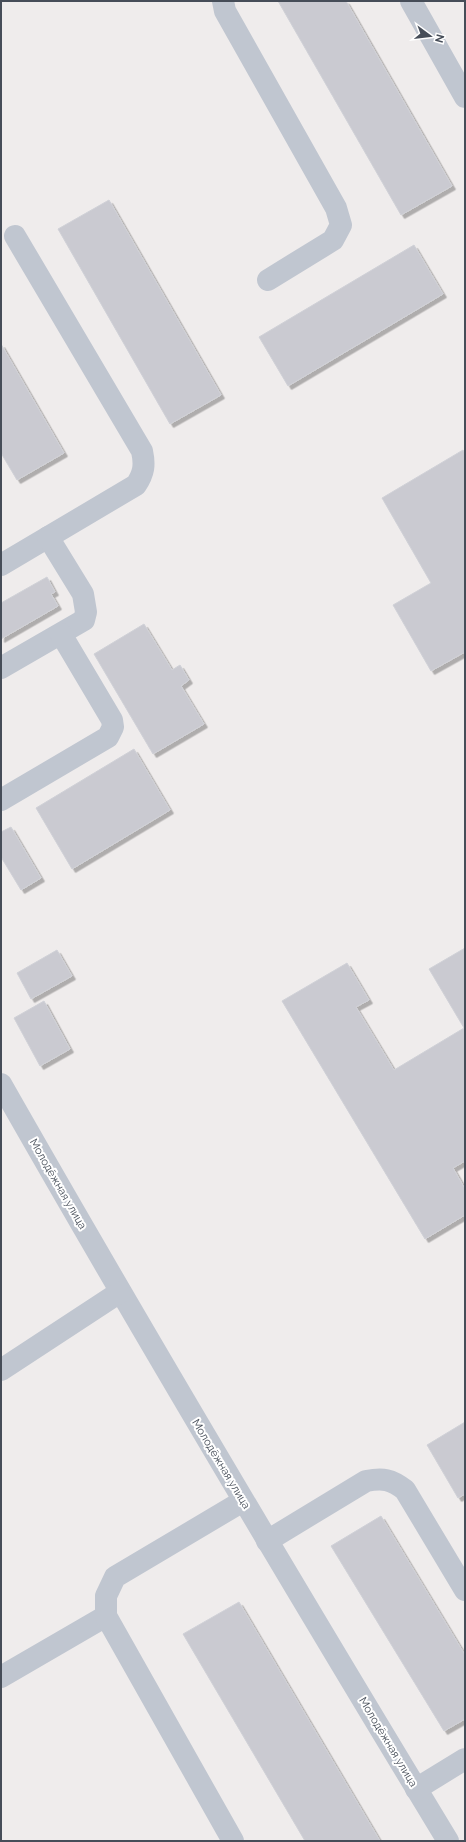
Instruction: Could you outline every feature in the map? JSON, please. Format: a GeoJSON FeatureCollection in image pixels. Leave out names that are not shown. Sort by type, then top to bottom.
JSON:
{"type":"FeatureCollection","features":[{"type":"Feature","properties":{"kind":"street"},"geometry":{"type":"LineString","coordinates":[[223,1],[225,11],[336,208],[341,224],[333,240],[268,280]]}},
{"type":"Feature","properties":{"kind":"street"},"geometry":{"type":"LineString","coordinates":[[411,1],[465,97]]}},
{"type":"Feature","properties":{"kind":"street"},"geometry":{"type":"LineString","coordinates":[[1,565],[136,485],[142,476],[145,465],[142,451],[15,236]]}},
{"type":"Feature","properties":{"kind":"street"},"geometry":{"type":"LineString","coordinates":[[1,668],[84,620],[86,603],[83,594],[48,537]]}},
{"type":"Feature","properties":{"kind":"street"},"geometry":{"type":"LineString","coordinates":[[1,800],[108,737],[112,733],[112,720],[61,634]]}},
{"type":"Feature","properties":{"kind":"street","name":"Молодёжная улица"},"geometry":{"type":"LineString","coordinates":[[1,1084],[120,1292],[266,1541],[448,1841]]}},
{"type":"Feature","properties":{"kind":"street"},"geometry":{"type":"LineString","coordinates":[[1,1370],[120,1292]]}},
{"type":"Feature","properties":{"kind":"street"},"geometry":{"type":"LineString","coordinates":[[266,1541],[366,1481],[380,1479],[394,1481],[405,1490],[457,1560],[465,1590]]}},
{"type":"Feature","properties":{"kind":"street"},"geometry":{"type":"LineString","coordinates":[[233,1841],[106,1616],[106,1596],[115,1577],[243,1501]]}},
{"type":"Feature","properties":{"kind":"street"},"geometry":{"type":"LineString","coordinates":[[1,1677],[106,1616]]}},
{"type":"Feature","properties":{"kind":"street"},"geometry":{"type":"LineString","coordinates":[[416,1789],[465,1758]]}},
{"type":"Feature","properties":{"kind":"building"},"geometry":{"type":"Polygon","coordinates":[[[278,1],[346,1],[452,186],[401,215],[278,1]]]}},
{"type":"Feature","properties":{"kind":"building"},"geometry":{"type":"Polygon","coordinates":[[[109,200],[221,395],[170,424],[58,229],[109,200]]]}},
{"type":"Feature","properties":{"kind":"building"},"geometry":{"type":"Polygon","coordinates":[[[414,245],[443,294],[288,386],[259,337],[414,245]]]}},
{"type":"Feature","properties":{"kind":"building"},"geometry":{"type":"Polygon","coordinates":[[[1,344],[64,453],[17,480],[1,453],[1,344]]]}},
{"type":"Feature","properties":{"kind":"building"},"geometry":{"type":"Polygon","coordinates":[[[463,450],[465,453],[465,652],[431,671],[393,605],[431,583],[382,498],[463,450]]]}},
{"type":"Feature","properties":{"kind":"building"},"geometry":{"type":"Polygon","coordinates":[[[47,577],[55,592],[51,594],[58,606],[1,639],[1,603],[47,577]]]}},
{"type":"Feature","properties":{"kind":"building"},"geometry":{"type":"Polygon","coordinates":[[[144,624],[172,670],[180,665],[189,680],[181,686],[204,724],[153,754],[94,654],[144,624]]]}},
{"type":"Feature","properties":{"kind":"building"},"geometry":{"type":"Polygon","coordinates":[[[134,749],[170,810],[72,869],[36,808],[134,749]]]}},
{"type":"Feature","properties":{"kind":"building"},"geometry":{"type":"Polygon","coordinates":[[[11,827],[41,878],[21,890],[1,857],[1,832],[11,827]]]}},
{"type":"Feature","properties":{"kind":"building"},"geometry":{"type":"Polygon","coordinates":[[[465,948],[465,1161],[453,1168],[465,1189],[465,1215],[425,1239],[282,1001],[347,963],[369,1000],[356,1007],[394,1070],[464,1028],[429,969],[465,948]]]}},
{"type":"Feature","properties":{"kind":"building"},"geometry":{"type":"Polygon","coordinates":[[[57,950],[72,976],[31,999],[17,973],[57,950]]]}},
{"type":"Feature","properties":{"kind":"building"},"geometry":{"type":"Polygon","coordinates":[[[44,1001],[70,1049],[40,1066],[14,1018],[44,1001]]]}},
{"type":"Feature","properties":{"kind":"building"},"geometry":{"type":"Polygon","coordinates":[[[465,1422],[465,1494],[458,1498],[427,1445],[465,1422]]]}},
{"type":"Feature","properties":{"kind":"building"},"geometry":{"type":"Polygon","coordinates":[[[381,1516],[465,1655],[465,1719],[444,1731],[331,1546],[381,1516]]]}},
{"type":"Feature","properties":{"kind":"building"},"geometry":{"type":"Polygon","coordinates":[[[239,1602],[380,1841],[305,1841],[183,1634],[239,1602]]]}}]}
